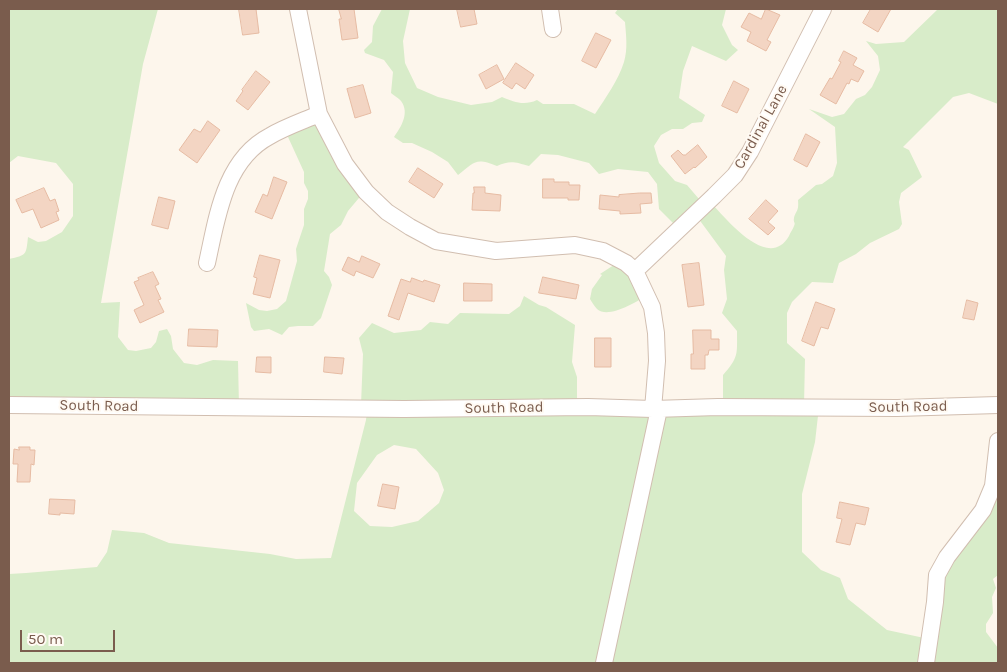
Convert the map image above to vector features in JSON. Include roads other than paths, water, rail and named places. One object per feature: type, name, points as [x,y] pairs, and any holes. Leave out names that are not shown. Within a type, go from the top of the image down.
[{"type":"street","points":[[298,9],[319,114],[345,164],[366,192],[387,212],[436,241],[496,251],[575,245],[603,251],[626,263],[635,271],[652,307],[656,333],[656,409],[604,663]]},
{"type":"street","points":[[550,9],[553,29]]},
{"type":"street","name":"Cardinal Lane","points":[[635,271],[735,175],[750,152],[823,9]]},
{"type":"street","points":[[207,263],[216,222],[227,187],[237,166],[249,150],[268,136],[319,114]]},
{"type":"street","name":"South Road","points":[[9,406],[404,409],[588,407],[656,409],[718,407],[897,408],[998,405]]},
{"type":"street","points":[[926,663],[937,575],[947,557],[983,510],[993,486],[998,441]]}]
